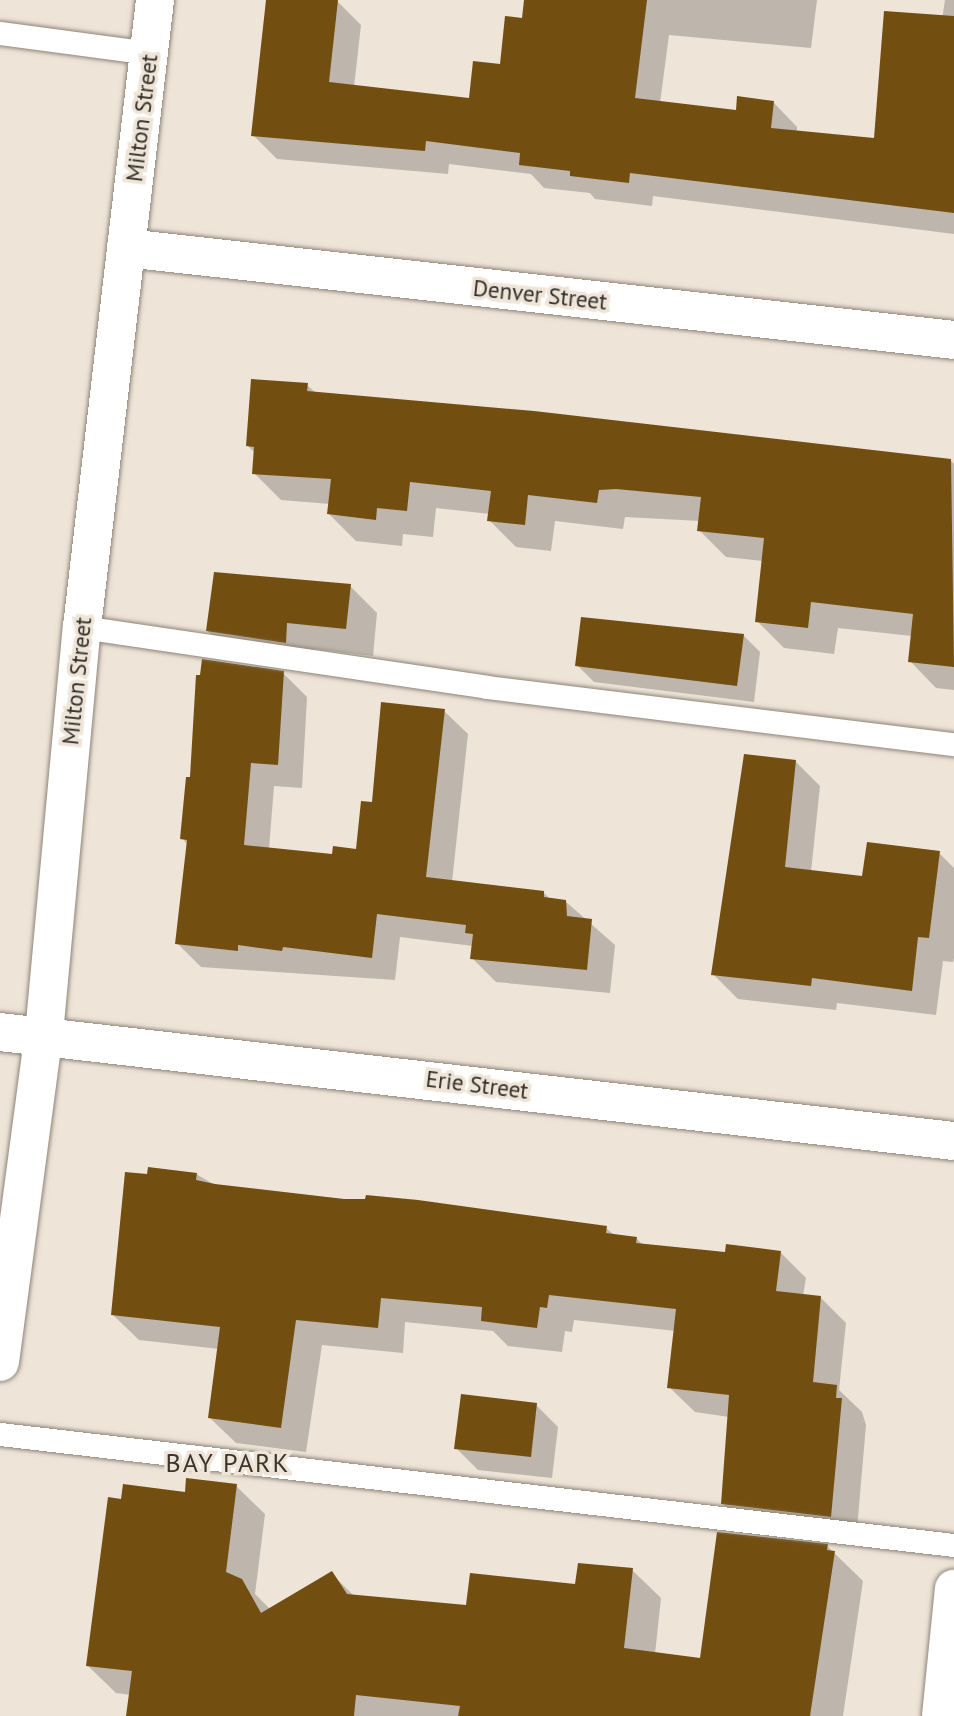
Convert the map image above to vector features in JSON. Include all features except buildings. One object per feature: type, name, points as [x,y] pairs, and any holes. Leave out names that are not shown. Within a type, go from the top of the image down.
[{"type":"street","name":"Milton Street","points":[[0,1362],[44,1034],[82,627],[155,0]]},
{"type":"street","name":"Denver Street","points":[[126,248],[954,340]]},
{"type":"street","name":"Erie Street","points":[[0,1032],[44,1034],[954,1141]]},
{"type":"street","points":[[941,1716],[954,1589]]},
{"type":"lane","points":[[0,33],[149,53]]},
{"type":"lane","points":[[82,627],[487,687],[954,744]]},
{"type":"lane","points":[[0,1434],[954,1545]]},
{"type":"district","name":"BAY PARK","points":[[228,1463]]}]
